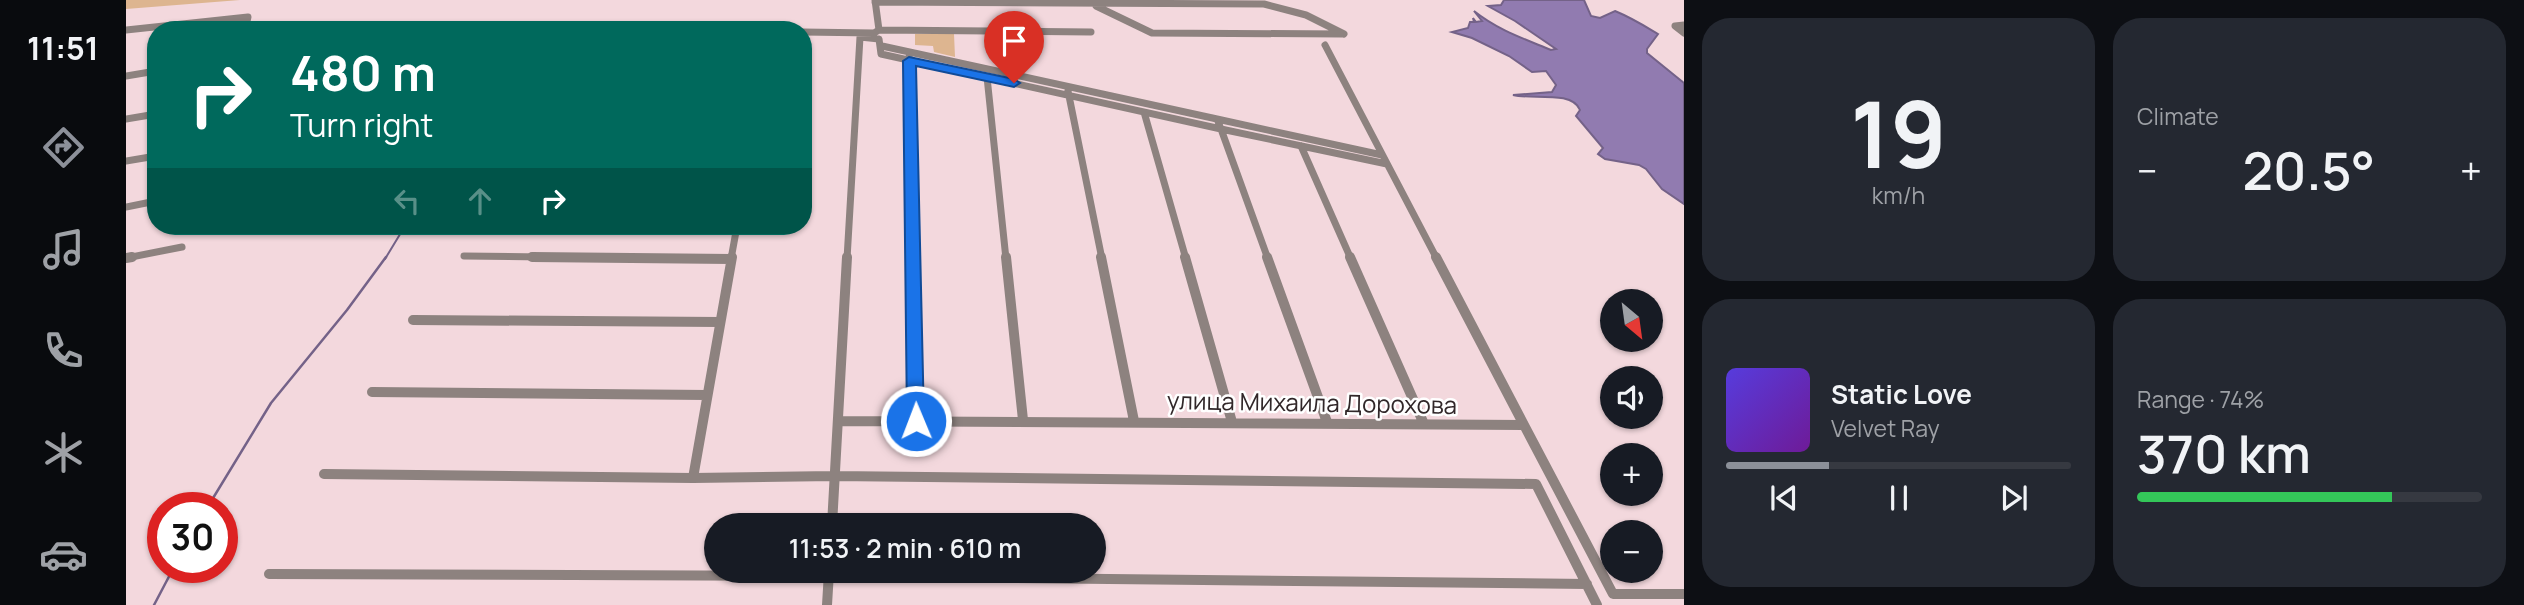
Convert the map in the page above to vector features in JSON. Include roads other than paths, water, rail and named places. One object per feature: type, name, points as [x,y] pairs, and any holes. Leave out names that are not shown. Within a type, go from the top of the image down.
[{"type":"street","points":[[879,30],[875,1],[1264,4],[1296,10],[1324,21],[1343,34],[1152,33],[1092,4]]},
{"type":"street","points":[[210,21],[248,17],[247,21]]},
{"type":"street","points":[[1684,26],[1675,26],[1684,33]]},
{"type":"street","points":[[126,30],[147,28]]},
{"type":"street","points":[[860,35],[879,30],[1091,32]]},
{"type":"street","points":[[812,34],[860,35],[879,39],[882,46],[909,56],[987,77],[1217,119],[1382,155]]},
{"type":"street","points":[[832,513],[860,35]]},
{"type":"street","points":[[1325,45],[1613,594],[1684,594]]},
{"type":"street","points":[[909,56],[1068,91],[1221,130],[1387,164]]},
{"type":"street","points":[[909,56],[916,421]]},
{"type":"street","points":[[126,76],[147,72]]},
{"type":"street","points":[[987,77],[1023,420]]},
{"type":"street","points":[[1068,91],[1134,421]]},
{"type":"street","points":[[1144,112],[1232,422]]},
{"type":"street","points":[[126,119],[147,116]]},
{"type":"street","points":[[1217,119],[1327,422]]},
{"type":"street","points":[[1301,146],[1424,424]]},
{"type":"street","points":[[126,161],[147,158]]},
{"type":"street","points":[[126,207],[147,203]]},
{"type":"street","points":[[692,478],[735,235]]},
{"type":"street","points":[[126,258],[182,247]]},
{"type":"street","points":[[464,257],[731,260]]},
{"type":"street","points":[[413,320],[720,322]]},
{"type":"street","points":[[372,392],[707,395]]},
{"type":"street","name":"улица Михаила Дорохова","points":[[838,421],[1524,425]]},
{"type":"street","points":[[324,474],[692,478],[834,476],[1536,484],[1597,605]]},
{"type":"street","points":[[269,574],[704,573]]},
{"type":"street","points":[[1106,577],[1587,584]]},
{"type":"street","points":[[827,605],[828,583]]},
{"type":"waterway","points":[[385,259],[400,235]]},
{"type":"waterway","points":[[217,492],[271,403],[347,310],[386,257]]},
{"type":"waterway","points":[[154,605],[166,583]]}]
